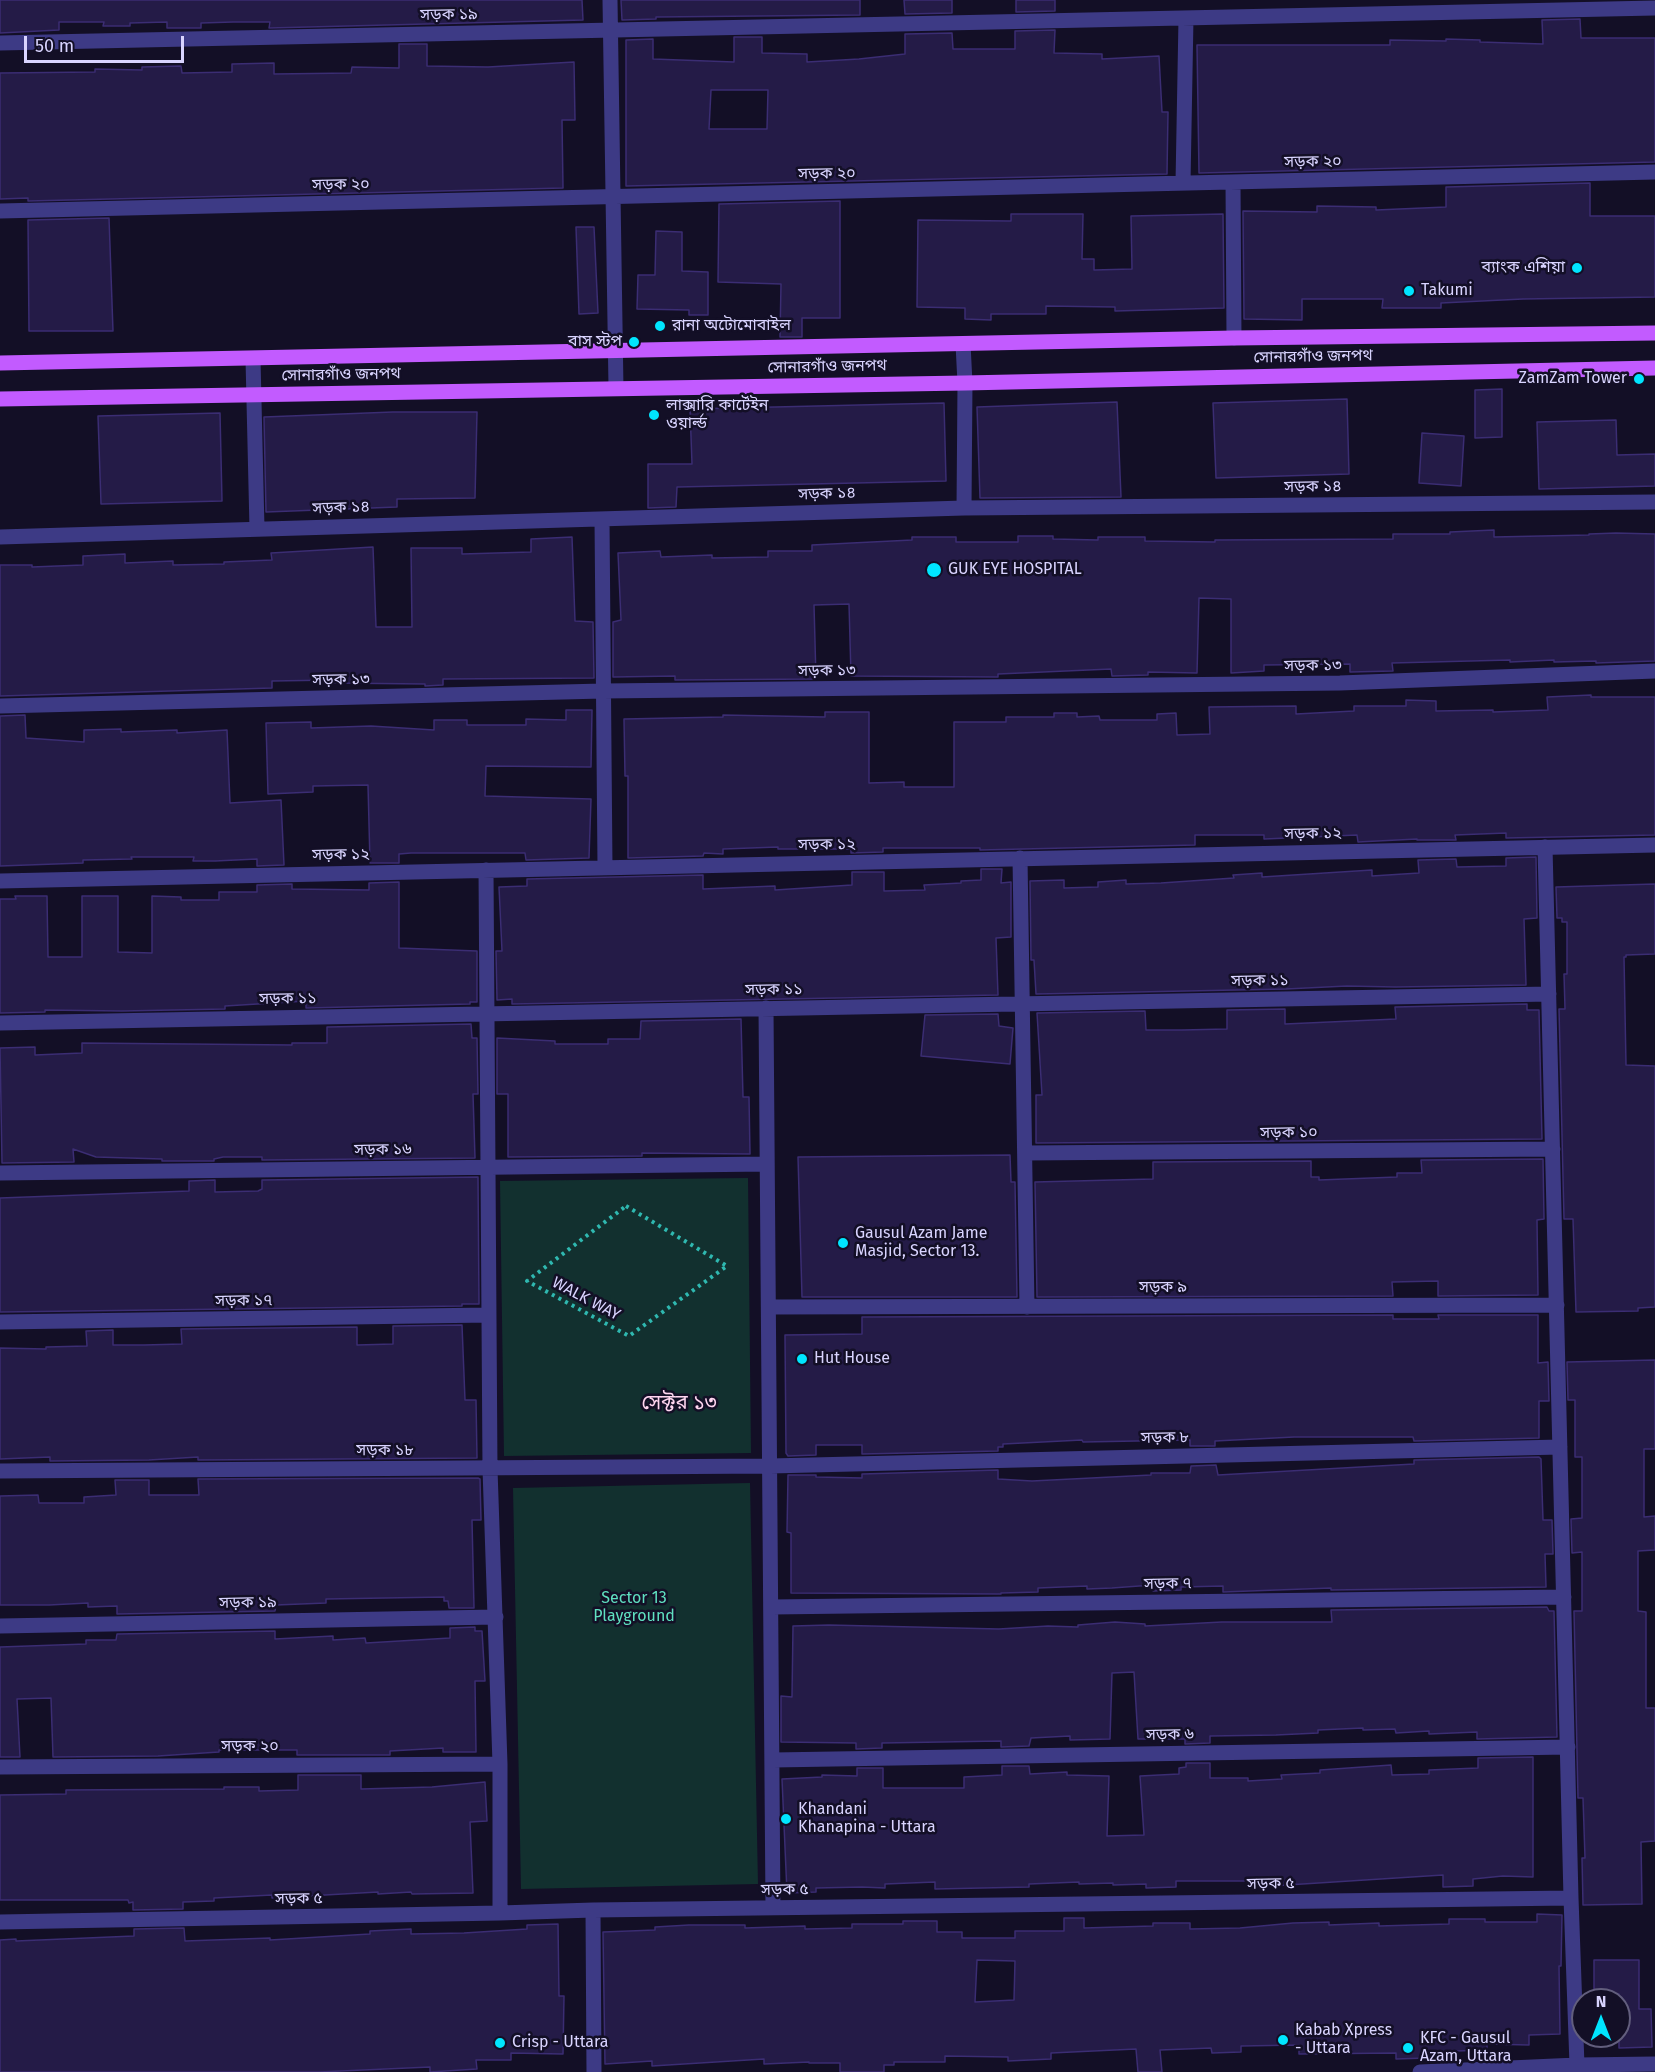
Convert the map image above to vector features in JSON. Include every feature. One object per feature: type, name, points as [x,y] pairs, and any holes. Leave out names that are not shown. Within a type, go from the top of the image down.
[{"type":"main road","name":"সোনারগাঁও জনপথ","points":[[0,363],[1234,338],[1655,333]]},
{"type":"main road","name":"সোনারগাঁও জনপথ","points":[[0,399],[966,383],[1655,368]]},
{"type":"street","points":[[610,0],[616,388]]},
{"type":"street","name":"সড়ক ১৯","points":[[0,43],[1186,18],[1499,6],[1655,8]]},
{"type":"street","points":[[1183,183],[1186,18]]},
{"type":"street","name":"সড়ক ২০","points":[[0,211],[1655,172]]},
{"type":"street","points":[[1233,182],[1234,338]]},
{"type":"street","points":[[963,344],[966,383],[964,508]]},
{"type":"street","points":[[253,359],[257,529]]},
{"type":"street","name":"সড়ক ১৪","points":[[0,537],[964,508],[1655,502]]},
{"type":"street","points":[[602,519],[605,867]]},
{"type":"street","name":"সড়ক ১৩","points":[[0,706],[603,691],[1340,683],[1655,671]]},
{"type":"street","name":"সড়ক ১২","points":[[0,881],[1655,845]]},
{"type":"street","points":[[1545,847],[1577,2065]]},
{"type":"street","points":[[1020,858],[1028,1307]]},
{"type":"street","points":[[486,870],[490,1469],[500,1764],[500,1913]]},
{"type":"street","name":"সড়ক ১১","points":[[0,1023],[1549,994]]},
{"type":"street","points":[[766,1008],[773,1908]]},
{"type":"street","name":"সড়ক ১০","points":[[1025,1154],[1553,1149]]},
{"type":"street","name":"সড়ক ১৬","points":[[0,1173],[767,1164]]},
{"type":"street","name":"সড়ক ৯","points":[[769,1307],[1557,1305]]},
{"type":"street","name":"সড়ক ১৭","points":[[0,1322],[489,1315]]},
{"type":"street","name":"সড়ক ৮","points":[[770,1466],[1560,1447]]},
{"type":"street","name":"সড়ক ১৮","points":[[0,1471],[770,1466]]},
{"type":"street","name":"সড়ক ৭","points":[[771,1607],[1564,1597]]},
{"type":"street","name":"সড়ক ১৯","points":[[0,1626],[496,1617]]},
{"type":"street","name":"সড়ক ৬","points":[[773,1760],[1568,1747]]},
{"type":"street","name":"সড়ক ২০","points":[[0,1767],[500,1764]]},
{"type":"street","name":"সড়ক ৫","points":[[0,1922],[593,1910],[1571,1898]]},
{"type":"street","points":[[593,1910],[594,2072]]},
{"type":"street","points":[[1420,2072],[1655,2064]]},
{"type":"path","name":"WALK WAY","points":[[626,1206],[727,1266],[629,1336],[527,1281],[626,1206]]},
{"type":"green space","points":[[748,1178],[751,1453],[504,1456],[500,1181]]},
{"type":"green space","name":"Sector 13 Playground","points":[[750,1483],[758,1884],[521,1889],[513,1488]]},
{"type":"building","points":[[0,0],[582,0],[583,20],[269,28],[270,22],[201,23],[201,28],[167,28],[167,22],[103,26],[104,22],[59,22],[59,30],[0,33]]},
{"type":"building","points":[[621,0],[860,0],[860,15],[656,17],[656,19],[622,20]]},
{"type":"building","points":[[904,0],[952,0],[952,13],[905,14]]},
{"type":"building","points":[[1016,0],[1055,0],[1055,11],[1016,12]]},
{"type":"building","points":[[1580,19],[1581,38],[1655,38],[1655,162],[1199,173],[1197,45],[1390,45],[1390,40],[1446,41],[1446,39],[1543,44],[1542,20]]},
{"type":"building","points":[[1055,30],[1054,53],[1102,54],[1102,59],[1159,56],[1162,112],[1168,112],[1167,174],[626,186],[626,40],[653,39],[653,59],[734,62],[734,37],[762,37],[762,53],[807,54],[807,62],[905,54],[905,34],[952,33],[953,49],[1015,49],[1015,31]],"holes":[[[711,90],[768,90],[767,129],[709,129]]]},
{"type":"building","points":[[399,44],[427,44],[427,66],[488,67],[574,62],[575,120],[562,120],[563,188],[28,201],[28,198],[0,199],[0,73],[95,72],[95,69],[142,70],[142,67],[181,66],[182,73],[232,72],[232,64],[274,63],[274,74],[351,73],[352,67],[399,68]]},
{"type":"building","points":[[1590,183],[1590,216],[1655,216],[1655,297],[1441,303],[1441,308],[1382,308],[1383,299],[1302,299],[1302,320],[1244,319],[1243,211],[1317,212],[1317,206],[1376,207],[1376,210],[1446,207],[1446,187]]},
{"type":"building","points":[[840,201],[840,318],[802,318],[802,337],[780,337],[781,284],[718,282],[719,204]]},
{"type":"building","points":[[1011,214],[1083,214],[1082,259],[1094,259],[1094,270],[1132,269],[1131,216],[1223,214],[1224,308],[1115,311],[1115,307],[1046,306],[1046,314],[991,314],[991,320],[965,319],[965,308],[917,307],[918,220],[1011,221]]},
{"type":"building","points":[[109,218],[113,331],[29,331],[28,220]]},
{"type":"building","points":[[576,227],[594,227],[598,313],[579,314]]},
{"type":"building","points":[[656,231],[682,232],[682,271],[708,272],[708,315],[689,315],[689,310],[637,309],[638,275],[655,275]]},
{"type":"building","points":[[1502,389],[1502,437],[1475,438],[1475,390]]},
{"type":"building","points":[[1347,399],[1349,474],[1216,478],[1213,403]]},
{"type":"building","points":[[1117,402],[1121,497],[980,498],[977,407]]},
{"type":"building","points":[[944,403],[946,481],[677,487],[676,507],[648,508],[648,464],[692,464],[690,409]]},
{"type":"building","points":[[393,412],[477,412],[475,498],[397,499],[397,507],[266,512],[264,417]]},
{"type":"building","points":[[220,413],[222,501],[101,504],[98,416]]},
{"type":"building","points":[[1616,420],[1617,455],[1655,454],[1655,486],[1539,489],[1537,422]]},
{"type":"building","points":[[1422,433],[1464,436],[1461,486],[1419,483]]},
{"type":"building","points":[[1494,530],[1494,537],[1655,534],[1655,661],[1596,663],[1596,661],[1554,662],[1554,660],[1510,662],[1510,660],[1392,663],[1393,671],[1350,672],[1350,664],[1264,665],[1264,671],[1231,673],[1231,599],[1199,598],[1197,673],[1148,672],[1148,675],[1112,676],[1111,669],[998,674],[998,677],[851,676],[849,604],[814,605],[816,679],[675,680],[675,676],[613,677],[613,622],[621,620],[618,553],[660,551],[661,557],[712,555],[712,558],[768,557],[768,551],[812,551],[812,545],[912,540],[912,537],[956,537],[956,542],[1018,542],[1018,536],[1053,536],[1053,539],[1098,540],[1098,537],[1145,537],[1145,541],[1215,542],[1215,540],[1393,539],[1393,534],[1450,534],[1450,532]]},
{"type":"building","points":[[572,537],[575,621],[593,622],[594,678],[443,679],[443,685],[425,686],[425,684],[334,683],[334,680],[272,681],[272,688],[0,696],[0,565],[32,565],[32,567],[83,565],[83,556],[125,554],[125,563],[173,561],[173,565],[224,564],[224,562],[272,560],[271,553],[373,547],[376,627],[412,627],[411,548],[462,548],[462,554],[531,552],[531,539]]},
{"type":"building","points":[[1591,695],[1591,697],[1655,697],[1655,835],[1506,838],[1506,833],[1455,835],[1456,840],[1358,842],[1357,835],[1264,839],[1264,835],[1195,835],[1195,845],[980,850],[980,848],[883,848],[883,852],[851,853],[851,849],[778,849],[778,847],[723,849],[723,854],[704,853],[703,856],[628,858],[628,776],[625,776],[624,719],[723,717],[723,715],[825,717],[825,712],[869,712],[869,783],[904,782],[904,787],[954,787],[954,722],[1006,722],[1006,717],[1054,717],[1054,713],[1077,713],[1077,717],[1099,716],[1100,720],[1157,720],[1157,714],[1176,713],[1177,735],[1210,734],[1209,707],[1296,706],[1296,714],[1354,711],[1354,706],[1406,706],[1406,700],[1436,701],[1436,711],[1493,710],[1493,712],[1548,710],[1547,697]]},
{"type":"building","points":[[566,710],[592,710],[591,767],[486,766],[485,796],[591,799],[589,858],[526,860],[525,853],[411,853],[399,854],[399,863],[370,863],[368,785],[313,786],[313,792],[268,794],[266,723],[311,722],[311,728],[371,726],[434,730],[434,720],[467,720],[467,725],[526,725],[526,719],[566,720]]},
{"type":"building","points":[[25,715],[26,738],[84,742],[84,730],[121,729],[121,732],[177,730],[177,733],[227,730],[230,803],[281,800],[284,865],[257,866],[257,859],[193,861],[194,857],[131,857],[132,859],[83,860],[83,863],[0,866],[0,716]]},
{"type":"building","points":[[1536,857],[1537,918],[1524,919],[1526,985],[1347,986],[1036,994],[1034,960],[1031,960],[1030,881],[1064,880],[1064,888],[1098,887],[1098,882],[1126,880],[1126,884],[1161,883],[1234,878],[1233,875],[1262,873],[1262,877],[1372,870],[1372,876],[1419,873],[1418,860],[1456,859],[1457,867],[1506,866],[1506,858]]},
{"type":"building","points":[[981,869],[1002,869],[1001,883],[1011,882],[1011,937],[996,938],[998,995],[512,1004],[512,999],[497,1000],[496,951],[502,951],[499,887],[527,886],[527,879],[703,875],[703,889],[775,886],[775,890],[852,885],[852,872],[884,872],[884,891],[925,890],[924,885],[981,880]]},
{"type":"building","points":[[399,882],[399,948],[477,951],[477,1002],[306,1008],[306,1001],[225,1006],[225,1009],[45,1010],[45,1012],[0,1013],[0,899],[16,899],[15,896],[47,896],[48,957],[82,957],[82,896],[118,896],[118,952],[152,953],[152,896],[181,897],[181,900],[219,900],[219,892],[257,892],[257,885],[292,884],[292,889],[369,890],[369,883]]},
{"type":"building","points":[[1655,884],[1655,954],[1624,957],[1626,1065],[1655,1066],[1655,1307],[1638,1308],[1638,1311],[1576,1312],[1573,1219],[1564,1219],[1559,1009],[1565,1009],[1564,974],[1567,974],[1567,922],[1562,922],[1562,918],[1557,918],[1556,887]]},
{"type":"building","points":[[1527,1004],[1527,1010],[1539,1010],[1542,1139],[1036,1143],[1036,1095],[1042,1095],[1037,1013],[1145,1011],[1146,1030],[1182,1030],[1227,1029],[1227,1010],[1285,1009],[1285,1024],[1396,1019],[1395,1007]]},
{"type":"building","points":[[998,1014],[999,1026],[1013,1028],[1010,1064],[921,1056],[925,1015]]},
{"type":"building","points":[[741,1019],[743,1097],[749,1097],[750,1154],[642,1153],[642,1156],[508,1157],[508,1094],[497,1094],[497,1038],[555,1041],[555,1044],[608,1044],[608,1039],[640,1039],[641,1021]]},
{"type":"building","points":[[471,1024],[472,1038],[477,1038],[478,1094],[473,1094],[475,1158],[262,1160],[262,1157],[223,1157],[214,1159],[214,1161],[162,1161],[162,1159],[96,1157],[73,1149],[74,1162],[2,1163],[0,1048],[35,1047],[35,1055],[82,1053],[82,1043],[292,1045],[292,1043],[327,1043],[327,1027]]},
{"type":"building","points":[[1010,1155],[1011,1182],[1015,1182],[1017,1297],[802,1297],[798,1157]]},
{"type":"building","points":[[1543,1159],[1544,1219],[1537,1220],[1538,1295],[1438,1296],[1438,1281],[1392,1282],[1393,1296],[1037,1297],[1035,1182],[1153,1179],[1153,1162],[1311,1161],[1311,1177],[1319,1177],[1319,1180],[1397,1177],[1397,1173],[1422,1173],[1421,1160]]},
{"type":"building","points":[[478,1177],[479,1304],[0,1312],[0,1198],[189,1191],[189,1181],[215,1180],[215,1192],[258,1191],[262,1189],[262,1180]]},
{"type":"building","points":[[1393,1315],[1393,1319],[1439,1319],[1438,1315],[1538,1315],[1538,1363],[1548,1362],[1549,1401],[1539,1401],[1539,1438],[1414,1441],[1413,1437],[1294,1437],[1215,1441],[1215,1446],[1190,1446],[1190,1440],[1083,1442],[1082,1440],[1003,1444],[1003,1447],[998,1447],[998,1451],[862,1454],[862,1445],[816,1445],[816,1455],[788,1456],[786,1453],[785,1335],[862,1334],[862,1317]]},
{"type":"building","points":[[462,1325],[465,1400],[476,1400],[477,1458],[198,1460],[198,1457],[50,1461],[50,1457],[0,1459],[0,1348],[46,1349],[46,1347],[87,1346],[86,1331],[113,1330],[113,1345],[144,1345],[182,1344],[181,1329],[357,1327],[357,1345],[393,1344],[393,1326]]},
{"type":"building","points":[[1655,1360],[1655,1449],[1644,1449],[1644,1517],[1655,1516],[1655,1550],[1638,1551],[1638,1611],[1646,1612],[1646,1708],[1655,1708],[1655,1841],[1641,1842],[1642,1904],[1583,1905],[1582,1858],[1585,1858],[1583,1798],[1578,1798],[1574,1611],[1582,1611],[1582,1552],[1572,1553],[1571,1519],[1582,1518],[1582,1457],[1575,1457],[1575,1400],[1568,1400],[1567,1362]]},
{"type":"building","points":[[1539,1457],[1541,1459],[1543,1520],[1552,1520],[1553,1554],[1545,1554],[1546,1587],[1331,1590],[1331,1588],[1223,1592],[1223,1586],[1181,1587],[1181,1590],[1153,1591],[1153,1585],[1087,1589],[1087,1586],[1038,1588],[1038,1592],[1001,1594],[791,1593],[791,1533],[787,1532],[788,1475],[862,1478],[862,1474],[998,1470],[998,1479],[1032,1481],[1151,1475],[1151,1473],[1190,1473],[1191,1466],[1216,1465],[1218,1475],[1414,1464],[1414,1460]]},
{"type":"building","points":[[198,1479],[480,1479],[481,1520],[472,1520],[474,1608],[449,1608],[448,1601],[444,1601],[444,1597],[326,1599],[326,1603],[276,1605],[275,1611],[117,1614],[117,1606],[88,1607],[88,1603],[0,1605],[0,1496],[38,1495],[39,1503],[84,1503],[84,1497],[116,1495],[115,1480],[149,1480],[149,1495],[199,1495]]},
{"type":"building","points":[[1547,1607],[1549,1611],[1554,1611],[1557,1737],[1477,1739],[1477,1732],[1396,1733],[1395,1729],[1363,1730],[1363,1728],[1318,1730],[1318,1733],[1210,1736],[1210,1743],[1185,1744],[1185,1739],[1138,1739],[1134,1672],[1112,1673],[1110,1739],[1070,1740],[1070,1736],[1031,1738],[1029,1746],[1001,1747],[1001,1741],[882,1743],[882,1748],[856,1749],[856,1743],[781,1742],[781,1696],[792,1697],[793,1626],[999,1629],[1078,1627],[1078,1625],[1115,1622],[1145,1624],[1145,1626],[1222,1622],[1332,1622],[1331,1610]]},
{"type":"building","points":[[475,1627],[475,1631],[482,1631],[485,1681],[475,1681],[476,1752],[443,1752],[443,1748],[390,1751],[390,1755],[297,1755],[297,1750],[219,1750],[219,1752],[158,1756],[53,1757],[51,1698],[17,1699],[20,1757],[0,1757],[0,1647],[86,1644],[86,1640],[116,1640],[117,1634],[275,1631],[275,1639],[333,1636],[333,1640],[365,1638],[366,1643],[450,1638],[450,1628]]},
{"type":"building","points":[[1533,1757],[1533,1877],[1503,1876],[1473,1879],[1473,1886],[1443,1887],[1443,1875],[1256,1887],[1256,1881],[1176,1881],[1176,1887],[1146,1888],[1146,1884],[1079,1884],[1079,1882],[1029,1884],[1029,1887],[935,1889],[935,1882],[885,1884],[885,1888],[816,1888],[816,1892],[787,1893],[782,1779],[822,1777],[822,1775],[857,1776],[857,1768],[883,1768],[883,1788],[964,1788],[964,1777],[1002,1775],[1002,1766],[1029,1766],[1030,1774],[1067,1772],[1067,1775],[1109,1776],[1107,1836],[1144,1835],[1140,1776],[1179,1774],[1179,1768],[1186,1767],[1186,1763],[1210,1763],[1210,1778],[1248,1778],[1248,1781],[1282,1779],[1281,1775],[1320,1773],[1320,1770],[1391,1765],[1392,1775],[1429,1774],[1429,1770],[1478,1768],[1478,1758]]},
{"type":"building","points":[[298,1775],[361,1775],[361,1789],[432,1787],[485,1782],[487,1821],[470,1822],[473,1893],[378,1894],[378,1892],[272,1898],[272,1895],[183,1902],[183,1909],[133,1910],[133,1902],[129,1903],[128,1900],[0,1900],[0,1795],[66,1794],[66,1790],[224,1789],[224,1787],[259,1787],[259,1791],[298,1790]]},
{"type":"building","points":[[1537,1914],[1562,1915],[1561,1966],[1559,1966],[1560,2034],[1529,2035],[1529,2045],[1487,2044],[1487,2050],[1425,2052],[1426,2058],[1396,2059],[1396,2053],[1299,2054],[1299,2045],[1241,2046],[1241,2052],[1212,2053],[1211,2048],[1160,2050],[1162,2072],[1138,2072],[1136,2049],[1051,2053],[1051,2059],[1008,2061],[1008,2057],[945,2056],[945,2062],[894,2062],[894,2065],[884,2065],[884,2072],[840,2072],[840,2063],[764,2064],[764,2059],[652,2066],[652,2061],[605,2064],[603,1932],[655,1930],[655,1927],[689,1925],[745,1925],[745,1928],[805,1926],[805,1929],[852,1928],[852,1924],[937,1921],[937,1932],[962,1932],[962,1938],[1015,1938],[1015,1931],[1064,1931],[1064,1918],[1084,1918],[1084,1928],[1190,1923],[1190,1929],[1329,1922],[1329,1925],[1379,1923],[1379,1926],[1449,1924],[1449,1919],[1537,1922]],"holes":[[[977,1960],[1015,1961],[1014,2000],[975,2002]]]},
{"type":"building","points":[[558,1924],[559,1996],[564,1996],[563,2054],[511,2053],[511,2060],[476,2060],[477,2069],[430,2072],[430,2067],[319,2072],[0,2072],[0,1940],[134,1936],[134,1929],[184,1928],[185,1941],[270,1938],[270,1940],[411,1929],[411,1934],[464,1933],[527,1929],[527,1925]]},
{"type":"building","points":[[1594,1960],[1639,1960],[1639,2009],[1651,2009],[1652,2047],[1631,2048],[1631,1988],[1594,1988]]},
{"type":"place","name":"ব্যাংক এশিয়া","points":[[1577,268]]},
{"type":"place","name":"Takumi","points":[[1409,291]]},
{"type":"place","name":"রানা অটোমোবাইল","points":[[660,326]]},
{"type":"place","name":"বাস স্টপ","points":[[634,342]]},
{"type":"place","name":"ZamZam Tower","points":[[1639,379]]},
{"type":"place","name":"লাক্সারি কার্টেইন ওয়ার্ল্ড","points":[[654,415]]},
{"type":"place","name":"GUK EYE HOSPITAL","points":[[934,570]]},
{"type":"place","name":"Gausul Azam Jame Masjid, Sector 13.","points":[[843,1243]]},
{"type":"place","name":"Hut House","points":[[802,1359]]},
{"type":"place","name":"Khandani Khanapina - Uttara","points":[[786,1819]]},
{"type":"place","name":"Kabab Xpress - Uttara","points":[[1283,2040]]},
{"type":"place","name":"Crisp - Uttara","points":[[500,2043]]},
{"type":"place","name":"KFC - Gausul Azam, Uttara","points":[[1408,2048]]},
{"type":"district","name":"সেক্টর ১৩","points":[[679,1403]]}]
